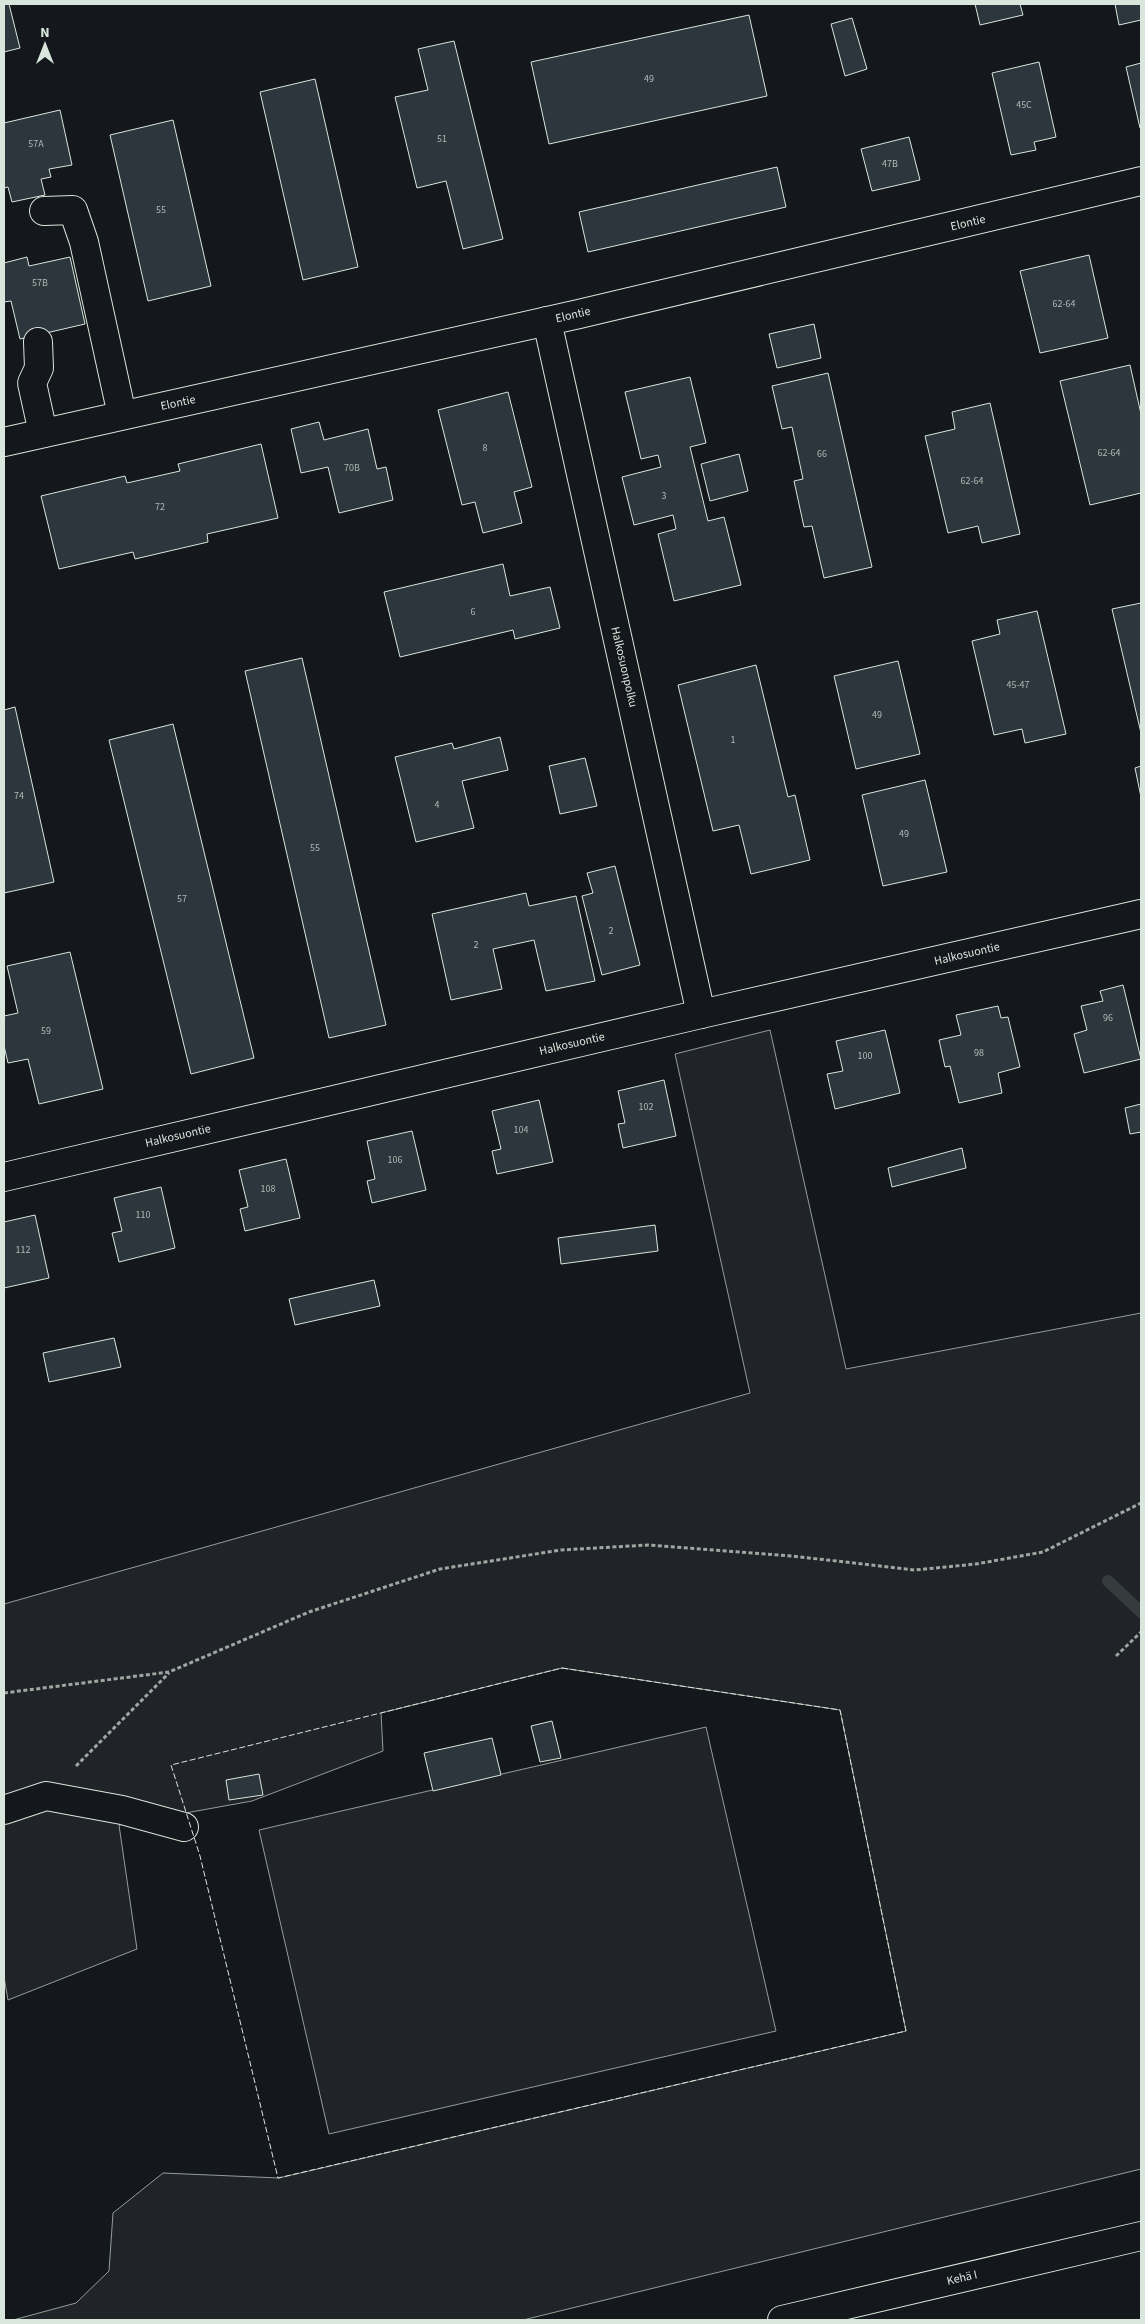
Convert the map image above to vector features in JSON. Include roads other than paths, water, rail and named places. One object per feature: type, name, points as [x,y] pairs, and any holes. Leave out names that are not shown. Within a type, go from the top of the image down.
[{"type":"main road","name":"Elontie","points":[[4,442],[547,321],[1141,182]]},
{"type":"main road","points":[[44,211],[72,210],[84,242],[122,415]]},
{"type":"main road","name":"Halkosuonpolku","points":[[547,321],[701,1014]]},
{"type":"main road","points":[[38,342],[39,368],[32,383],[43,433]]},
{"type":"main road","name":"Halkosuontie","points":[[4,1177],[701,1014],[1141,914]]},
{"type":"main road","points":[[4,1810],[46,1796],[122,1810],[184,1827]]},
{"type":"main road","name":"Kehä I","points":[[782,2320],[1141,2236]]},
{"type":"waterway","points":[[1108,1581],[1141,1612]]}]
